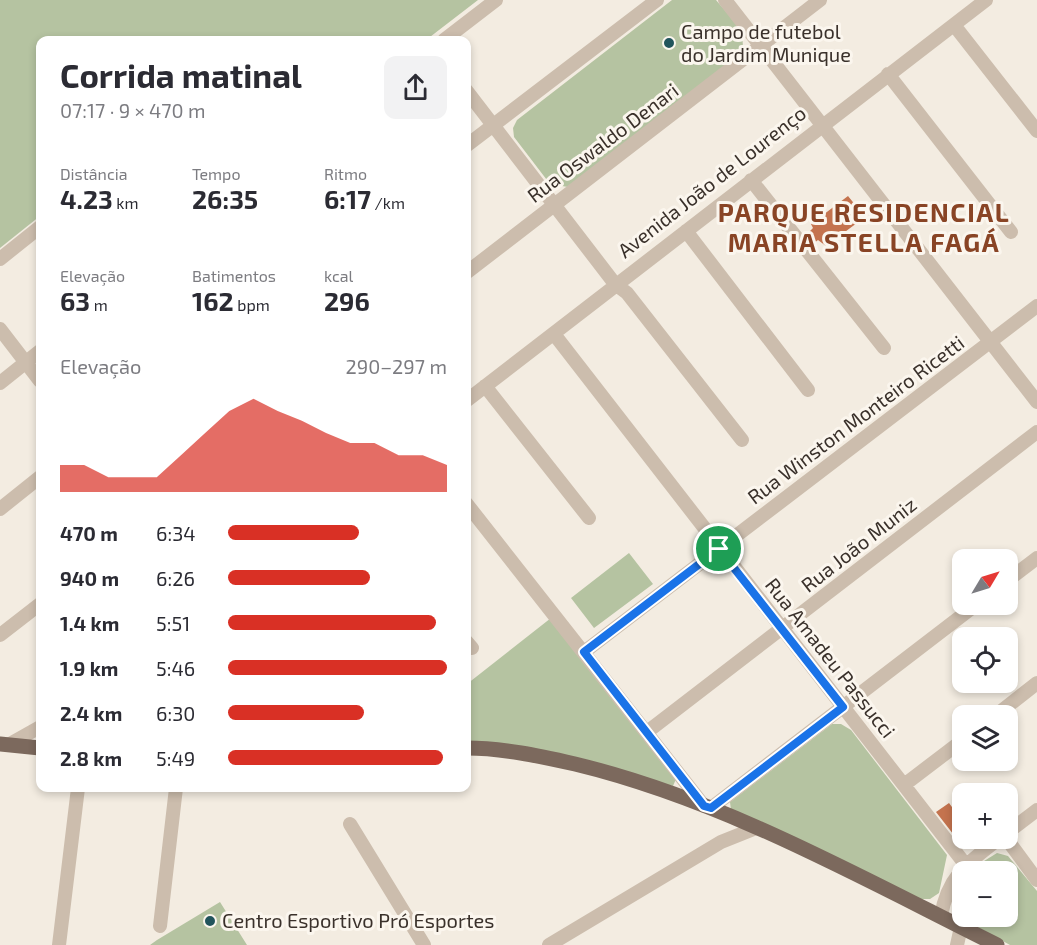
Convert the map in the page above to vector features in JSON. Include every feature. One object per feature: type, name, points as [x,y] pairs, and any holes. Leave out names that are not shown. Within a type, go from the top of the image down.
[{"type":"main road","points":[[3,744],[36,748]]},
{"type":"main road","points":[[471,749],[551,758],[645,783],[756,828],[952,922]]},
{"type":"main road","points":[[961,927],[977,941],[997,945]]},
{"type":"street","points":[[449,36],[496,0]]},
{"type":"street","points":[[471,143],[657,0]]},
{"type":"street","points":[[724,0],[1037,402]]},
{"type":"street","name":"Rua Oswaldo Denari","points":[[471,269],[819,0]]},
{"type":"street","name":"Avenida João de Lourenço","points":[[471,397],[986,0]]},
{"type":"street","points":[[954,25],[1037,131]]},
{"type":"street","points":[[888,74],[1011,232]]},
{"type":"street","points":[[471,96],[556,203],[615,284],[627,293],[742,440]]},
{"type":"street","points":[[752,180],[884,348]]},
{"type":"street","points":[[0,259],[36,230]]},
{"type":"street","points":[[686,231],[808,390]]},
{"type":"street","name":"Rua Winston Monteiro Ricetti","points":[[584,652],[1037,306]]},
{"type":"street","points":[[0,329],[36,376]]},
{"type":"street","name":"Rua Amadeu Passucci","points":[[554,334],[963,861]]},
{"type":"street","points":[[0,383],[36,354]]},
{"type":"street","points":[[485,386],[590,518]]},
{"type":"street","name":"Rua João Muniz","points":[[647,732],[1037,432]]},
{"type":"street","points":[[0,508],[36,480]]},
{"type":"street","points":[[471,508],[708,807],[963,615]]},
{"type":"street","points":[[1018,572],[1037,558]]},
{"type":"street","points":[[0,635],[36,607]]},
{"type":"street","points":[[1009,705],[1037,683]]},
{"type":"street","points":[[3,744],[36,729]]},
{"type":"street","points":[[904,785],[952,748]]},
{"type":"street","points":[[59,945],[78,792]]},
{"type":"street","points":[[160,926],[176,792]]},
{"type":"street","points":[[1018,824],[1037,810]]},
{"type":"street","points":[[350,824],[424,945]]},
{"type":"street","points":[[549,945],[721,842],[756,828]]},
{"type":"street","points":[[969,861],[985,849]]},
{"type":"street","points":[[1014,849],[1037,880]]},
{"type":"street","points":[[940,916],[952,884]]},
{"type":"street","points":[[957,945],[961,927]]},
{"type":"green space","points":[[0,0],[478,0],[431,36],[36,36],[36,219],[0,248]]},
{"type":"green space","points":[[672,0],[716,0],[740,31],[743,46],[741,54],[568,187],[550,184],[514,137],[513,128],[517,120]]},
{"type":"green space","points":[[629,553],[653,584],[594,628],[571,598]]},
{"type":"green space","points":[[551,618],[676,779],[673,786],[471,745],[471,681]]},
{"type":"green space","points":[[832,724],[841,724],[851,730],[947,855],[939,893],[930,899],[919,899],[731,810],[730,802]]},
{"type":"green space","points":[[997,853],[1008,856],[1012,861],[984,861]]},
{"type":"green space","points":[[1018,868],[1037,891],[1037,945],[1010,945],[977,927],[1018,927]]},
{"type":"green space","name":"Centro Esportivo Pró Esportes","points":[[220,902],[247,945],[150,945],[157,940]]},
{"type":"building","points":[[848,196],[865,217],[826,246],[818,240],[814,243],[807,234],[813,228],[811,224]]},
{"type":"building","points":[[949,803],[952,807],[952,833],[936,812]]},
{"type":"place","name":"Campo de futebol do Jardim Munique","points":[[669,43]]},
{"type":"place","name":"Centro Esportivo Pró Esportes","points":[[210,921]]},
{"type":"district","name":"PARQUE RESIDENCIAL MARIA STELLA FAGÁ","points":[[864,228]]},
{"type":"route","points":[[719,549],[843,707],[711,808],[704,806],[584,652],[719,549]]}]
